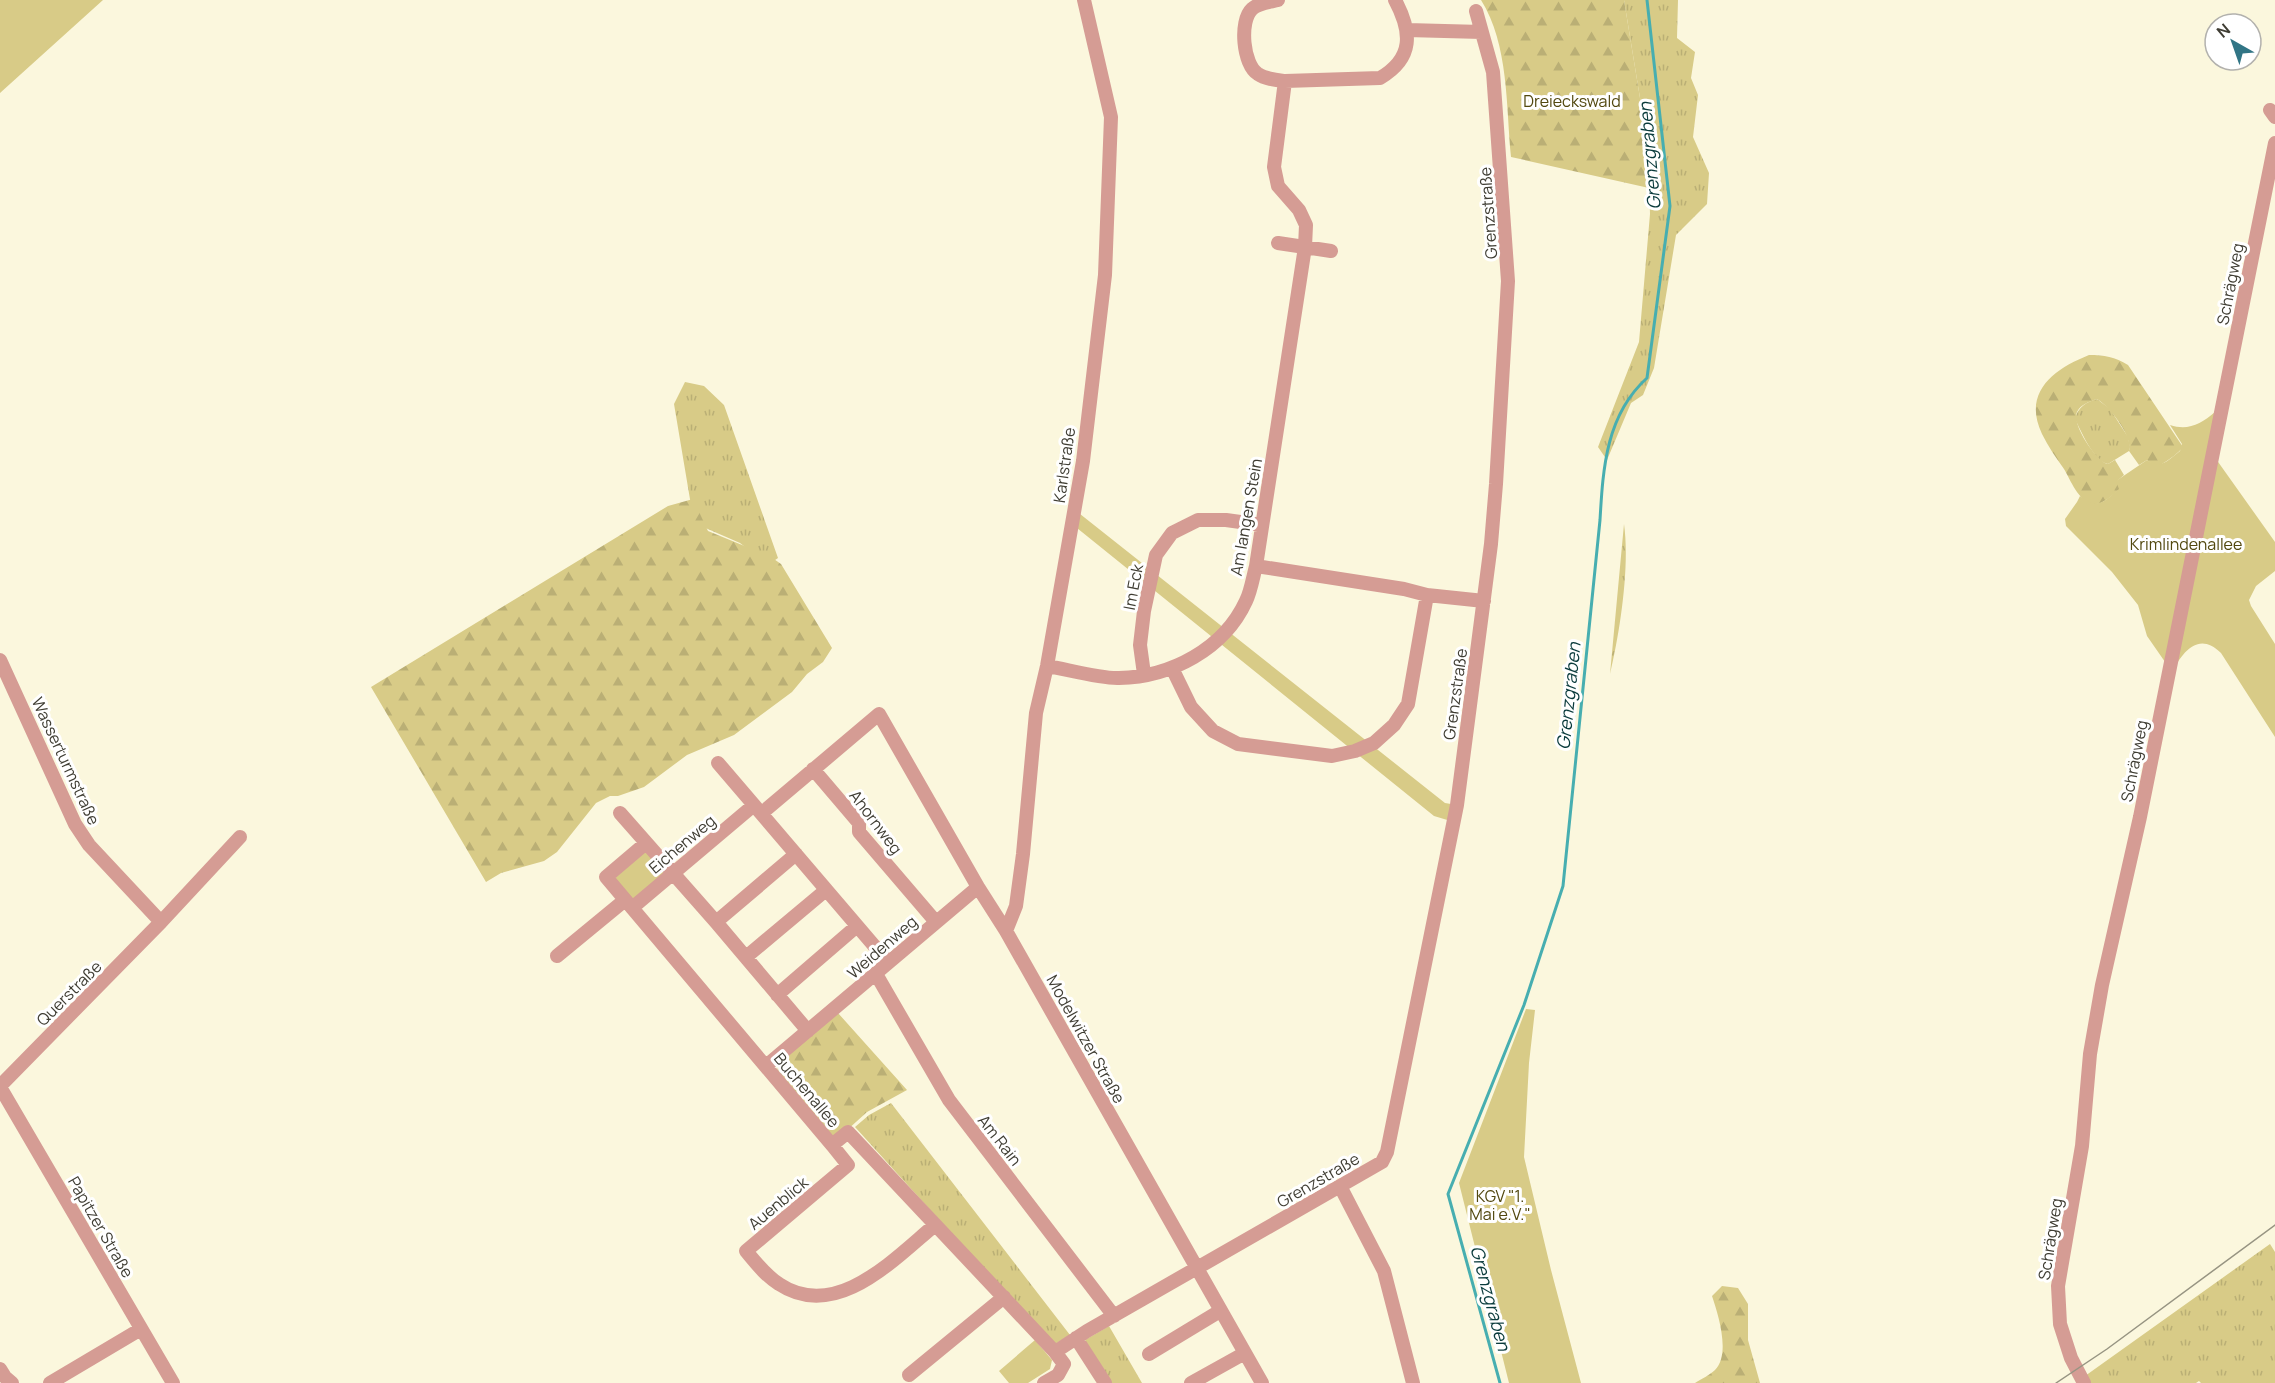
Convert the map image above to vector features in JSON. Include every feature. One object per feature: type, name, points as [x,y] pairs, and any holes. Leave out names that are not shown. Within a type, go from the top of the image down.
[{"type":"street","name":"Karlstraße","points":[[1006,931],[1016,906],[1036,713],[1047,666],[1083,461],[1105,275],[1111,117],[1083,0]]},
{"type":"street","points":[[1278,0],[1251,9],[1245,20],[1246,58],[1256,73],[1285,81],[1380,78],[1392,71],[1403,58],[1407,30],[1395,0]]},
{"type":"street","name":"Grenzstraße","points":[[1055,1352],[1382,1162],[1387,1152],[1457,805],[1484,601],[1496,484],[1509,280],[1494,72],[1476,11]]},
{"type":"street","points":[[1407,30],[1482,32]]},
{"type":"street","name":"Am langen Stein","points":[[1047,666],[1119,678],[1172,668],[1204,652],[1230,628],[1247,600],[1256,566],[1305,247],[1306,225],[1299,210],[1278,186],[1274,167],[1285,81]]},
{"type":"street","name":"Schrägweg","points":[[2084,1383],[2071,1358],[2060,1324],[2058,1286],[2082,1146],[2090,1054],[2102,985],[2140,817],[2275,143]]},
{"type":"street","points":[[1278,243],[1331,251]]},
{"type":"street","name":"Im Eck","points":[[1144,674],[1140,645],[1144,611],[1156,555],[1172,533],[1198,519],[1262,525]]},
{"type":"street","points":[[1256,566],[1427,595],[1484,601]]},
{"type":"street","points":[[1172,668],[1191,707],[1213,731],[1238,744],[1332,756],[1355,751],[1374,743],[1394,725],[1408,704],[1427,595]]},
{"type":"street","name":"Wasserturmstraße","points":[[0,660],[75,824],[88,845],[161,922]]},
{"type":"street","name":"Modelwitzer Straße","points":[[879,714],[978,887],[1006,931],[1262,1383]]},
{"type":"street","name":"Eichenweg","points":[[557,956],[813,769],[879,714]]},
{"type":"street","points":[[718,763],[888,962]]},
{"type":"street","name":"Ahornweg","points":[[813,769],[859,823],[859,832],[936,922]]},
{"type":"street","points":[[620,813],[808,1031]]},
{"type":"street","name":"Querstraße","points":[[0,1087],[161,922],[240,837]]},
{"type":"street","name":"Buchenallee","points":[[646,843],[606,877],[832,1145],[848,1132],[1055,1352]]},
{"type":"street","points":[[716,922],[796,854]]},
{"type":"street","name":"Weidenweg","points":[[766,1066],[978,887]]},
{"type":"street","points":[[746,957],[826,890]]},
{"type":"street","points":[[777,995],[857,926]]},
{"type":"street","name":"Am Rain","points":[[876,974],[948,1100],[1114,1316]]},
{"type":"street","name":"Papitzer Straße","points":[[0,1087],[172,1383]]},
{"type":"street","name":"Auenblick","points":[[832,1145],[848,1165],[746,1251],[761,1269],[780,1285],[809,1296],[833,1294],[866,1282],[935,1225]]},
{"type":"street","points":[[1340,1186],[1384,1271],[1413,1383]]},
{"type":"street","points":[[909,1375],[1004,1297]]},
{"type":"street","points":[[1149,1354],[1220,1311]]},
{"type":"street","points":[[50,1383],[141,1329]]},
{"type":"street","points":[[1076,1338],[1105,1383]]},
{"type":"street","points":[[1044,1383],[1058,1375],[1064,1364],[1055,1352]]},
{"type":"street","points":[[1191,1383],[1245,1353]]},
{"type":"street","points":[[0,1369],[12,1383]]},
{"type":"green space","points":[[0,0],[103,0],[0,93]]},
{"type":"green space","name":"Dreieckswald","points":[[1481,0],[1624,0],[1648,147],[1649,188],[1511,157],[1505,76],[1497,36]]},
{"type":"green space","points":[[1624,0],[1678,0],[1677,38],[1695,52],[1691,78],[1698,95],[1693,137],[1709,173],[1707,204],[1676,235],[1654,368],[1643,395],[1631,403],[1607,460],[1598,447],[1639,342],[1650,214],[1648,147]]},
{"type":"green space","points":[[2089,355],[2109,357],[2128,365],[2183,447],[2158,466],[2154,466],[2147,460],[2139,465],[2129,451],[2124,430],[2108,408],[2097,399],[2083,405],[2077,412],[2076,418],[2086,442],[2103,462],[2108,464],[2115,460],[2124,475],[2117,481],[2120,489],[2107,500],[2096,504],[2083,499],[2049,447],[2037,419],[2036,406],[2039,394],[2053,375]]},
{"type":"green space","points":[[685,382],[704,386],[724,405],[778,558],[768,565],[740,543],[694,523],[674,404]]},
{"type":"green space","points":[[2097,399],[2110,409],[2128,437],[2130,447],[2129,451],[2108,464],[2093,452],[2075,419],[2083,406]]},
{"type":"green space","name":"Krimlindenallee","points":[[2215,412],[2216,459],[2275,542],[2275,571],[2256,586],[2249,600],[2275,644],[2275,737],[2221,653],[2213,647],[2206,644],[2192,646],[2181,657],[2172,672],[2147,636],[2138,605],[2112,572],[2066,526],[2065,519],[2080,496],[2092,503],[2101,503],[2119,489],[2116,481],[2147,460],[2160,464],[2180,451],[2182,444],[2170,425],[2188,427],[2205,420]]},
{"type":"green space","points":[[693,499],[708,531],[771,557],[781,564],[832,648],[823,662],[807,674],[792,692],[734,735],[687,755],[644,787],[618,796],[610,796],[596,803],[557,852],[544,861],[501,873],[486,882],[371,687],[668,506]]},
{"type":"green space","points":[[1075,510],[1445,803],[1457,805],[1454,822],[1434,816],[1072,524]]},
{"type":"green space","points":[[1624,524],[1626,559],[1623,599],[1610,674]]},
{"type":"green space","points":[[642,850],[648,851],[664,869],[664,876],[637,898],[629,899],[613,880]]},
{"type":"green space","name":"KGV \"1. Mai e.V.\"","points":[[1526,1009],[1535,1010],[1529,1063],[1524,1157],[1581,1383],[1509,1383],[1459,1183]]},
{"type":"green space","points":[[838,1013],[907,1090],[867,1112],[835,1141],[777,1071],[780,1061]]},
{"type":"green space","points":[[891,1103],[1070,1335],[1055,1344],[1050,1342],[855,1127],[869,1115]]},
{"type":"green space","points":[[2270,1244],[2275,1252],[2275,1383],[2201,1383],[2199,1381],[2196,1383],[2089,1383],[2085,1376]]},
{"type":"green space","points":[[1722,1286],[1738,1288],[1748,1304],[1748,1340],[1760,1383],[1695,1383],[1713,1372],[1720,1363],[1722,1334],[1712,1296]]},
{"type":"green space","points":[[1109,1326],[1142,1383],[1110,1383],[1085,1340]]},
{"type":"green space","points":[[1035,1340],[1052,1360],[1050,1369],[1028,1383],[1009,1383],[999,1371]]},
{"type":"waterway","name":"Grenzgraben","points":[[1500,1383],[1448,1194],[1524,1005],[1563,886],[1605,462],[1609,443],[1623,408],[1647,378],[1670,206],[1647,0]]},
{"type":"tram line","points":[[2056,1383],[2107,1349],[2275,1225]]}]
